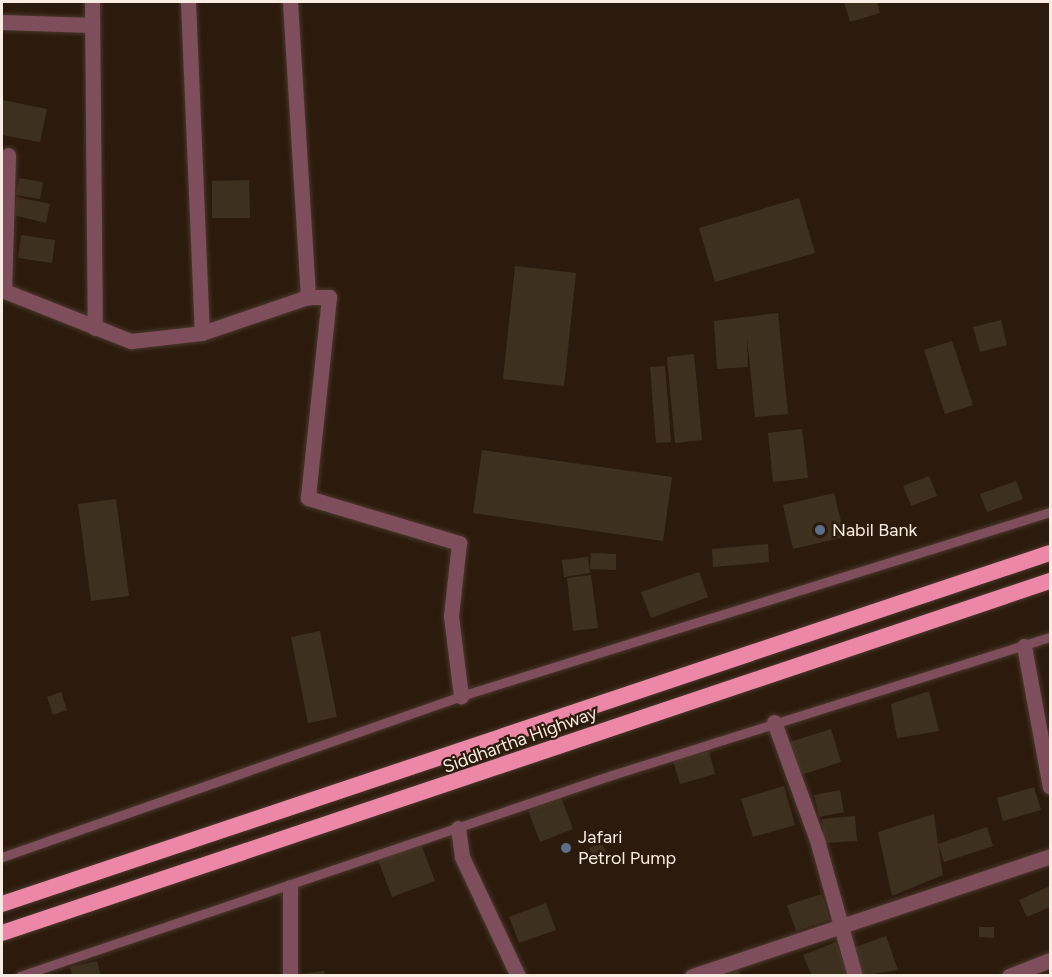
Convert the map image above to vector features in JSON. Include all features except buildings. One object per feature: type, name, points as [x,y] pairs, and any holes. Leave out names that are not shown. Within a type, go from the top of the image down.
[{"type":"highway","name":"Siddhartha Highway","points":[[2,904],[1050,553]]},
{"type":"highway","name":"Siddhartha Highway","points":[[2,933],[1050,581]]},
{"type":"street","points":[[92,2],[95,328]]},
{"type":"street","points":[[188,2],[202,333]]},
{"type":"street","points":[[290,2],[308,297]]},
{"type":"street","points":[[2,22],[91,24]]},
{"type":"street","points":[[8,155],[3,290],[131,341],[202,333],[308,297],[329,297],[308,498],[459,543],[451,616],[461,696]]},
{"type":"street","points":[[1024,646],[1050,787]]},
{"type":"street","points":[[774,722],[817,840],[838,928],[855,975]]},
{"type":"street","points":[[458,828],[462,856],[518,975]]},
{"type":"street","points":[[692,975],[1050,856]]},
{"type":"street","points":[[290,887],[290,975]]},
{"type":"street","points":[[1009,975],[1050,960]]},
{"type":"lane","points":[[2,857],[461,696],[1050,512]]},
{"type":"lane","points":[[20,975],[290,887],[774,722],[1050,638]]},
{"type":"place","name":"Nabil Bank","points":[[820,530]]},
{"type":"place","name":"Jafari Petrol Pump","points":[[566,848]]}]
